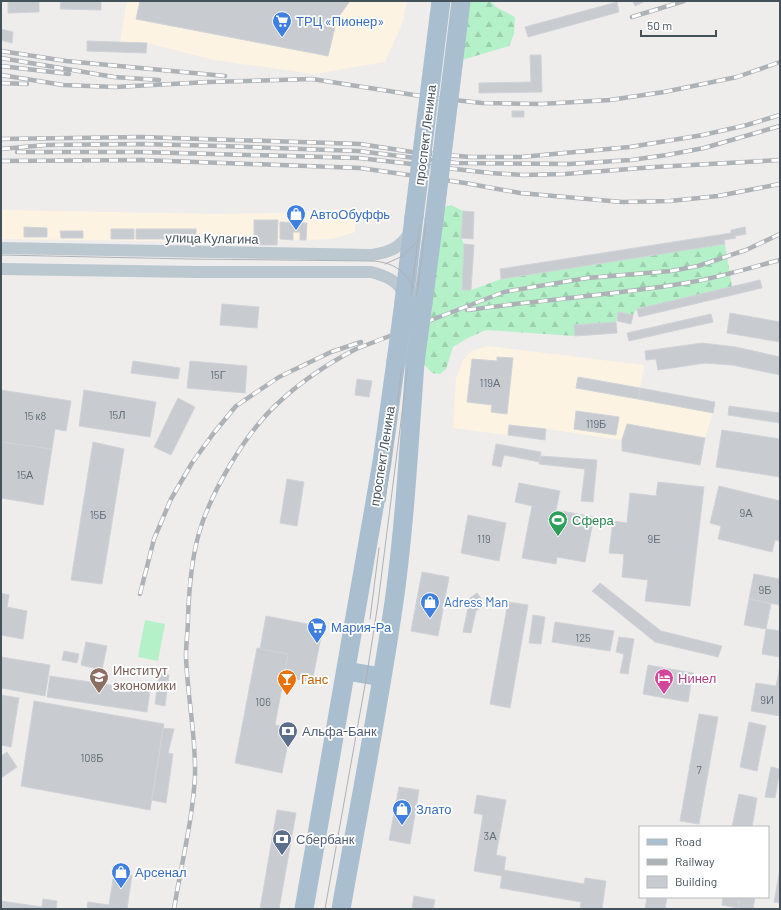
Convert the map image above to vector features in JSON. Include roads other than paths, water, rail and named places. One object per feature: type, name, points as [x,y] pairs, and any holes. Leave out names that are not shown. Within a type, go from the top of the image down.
[{"type":"main road","name":"проспект Ленина","points":[[304,909],[382,462],[442,1]]},
{"type":"main road","name":"проспект Ленина","points":[[341,909],[394,601],[402,536],[415,363],[461,1]]},
{"type":"main road","points":[[346,671],[382,677]]},
{"type":"street","name":"улица Кулагина","points":[[1,248],[283,254],[372,254],[389,252],[400,246],[406,240],[413,223]]},
{"type":"street","points":[[130,251],[131,271]]},
{"type":"street","points":[[246,253],[246,271]]},
{"type":"street","points":[[282,271],[283,254]]},
{"type":"street","points":[[1,269],[371,272],[383,275],[393,280],[400,286],[404,298]]},
{"type":"tram line","points":[[385,502],[448,1]]},
{"type":"tram line","points":[[325,909],[367,674],[378,603],[454,1]]},
{"type":"tram line","points":[[385,264],[403,256],[418,240]]},
{"type":"tram line","points":[[1,255],[372,261],[391,265],[401,271],[413,287]]},
{"type":"tram line","points":[[370,619],[379,548]]},
{"type":"railway","points":[[632,17],[684,1]]},
{"type":"railway","points":[[1,51],[66,61],[225,76]]},
{"type":"railway","points":[[1,58],[114,77],[159,80]]},
{"type":"railway","points":[[1,75],[63,85],[115,87],[312,79],[427,97],[482,103],[541,104],[610,100],[664,92],[737,77],[780,62]]},
{"type":"railway","points":[[1,66],[69,74]]},
{"type":"railway","points":[[1,83],[27,84]]},
{"type":"railway","points":[[1,139],[141,137],[360,144],[412,152],[470,157],[521,157],[630,147],[703,135],[747,125],[780,115]]},
{"type":"railway","points":[[1,149],[46,145],[142,144],[221,146],[358,151],[456,163],[569,164],[631,160],[667,155],[704,148],[780,126]]},
{"type":"railway","points":[[17,152],[141,152],[359,158],[490,173],[523,175],[565,174],[780,160]]},
{"type":"railway","points":[[1,161],[142,160],[360,168],[465,183],[520,193],[622,202],[670,201],[718,196],[780,184]]},
{"type":"railway","points":[[174,909],[189,825],[195,775],[194,745],[186,655],[190,586],[194,554],[204,517],[220,482],[241,447],[264,417],[304,381],[324,367],[356,349],[504,292],[587,278],[671,271],[698,266],[746,250],[780,234]]},
{"type":"railway","points":[[467,310],[631,291],[686,283],[722,276],[780,260]]},
{"type":"railway","points":[[140,594],[154,539],[171,499],[192,463],[236,406],[279,377],[331,352],[361,342]]},
{"type":"place","name":"ТРЦ «Пионер»","points":[[282,38]]},
{"type":"place","name":"АвтоОбуффь","points":[[296,231]]},
{"type":"place","name":"Сфера","points":[[558,537]]},
{"type":"place","name":"Adress Man","points":[[430,619]]},
{"type":"place","name":"Мария-Ра","points":[[317,644]]},
{"type":"place","name":"Институт экономики","points":[[99,694]]},
{"type":"place","name":"Нинел","points":[[664,695]]},
{"type":"place","name":"Ганс","points":[[287,696]]},
{"type":"place","name":"Альфа-Банк","points":[[288,748]]},
{"type":"place","name":"Злато","points":[[402,826]]},
{"type":"place","name":"Сбербанк","points":[[282,856]]},
{"type":"place","name":"Арсенал","points":[[121,889]]}]
